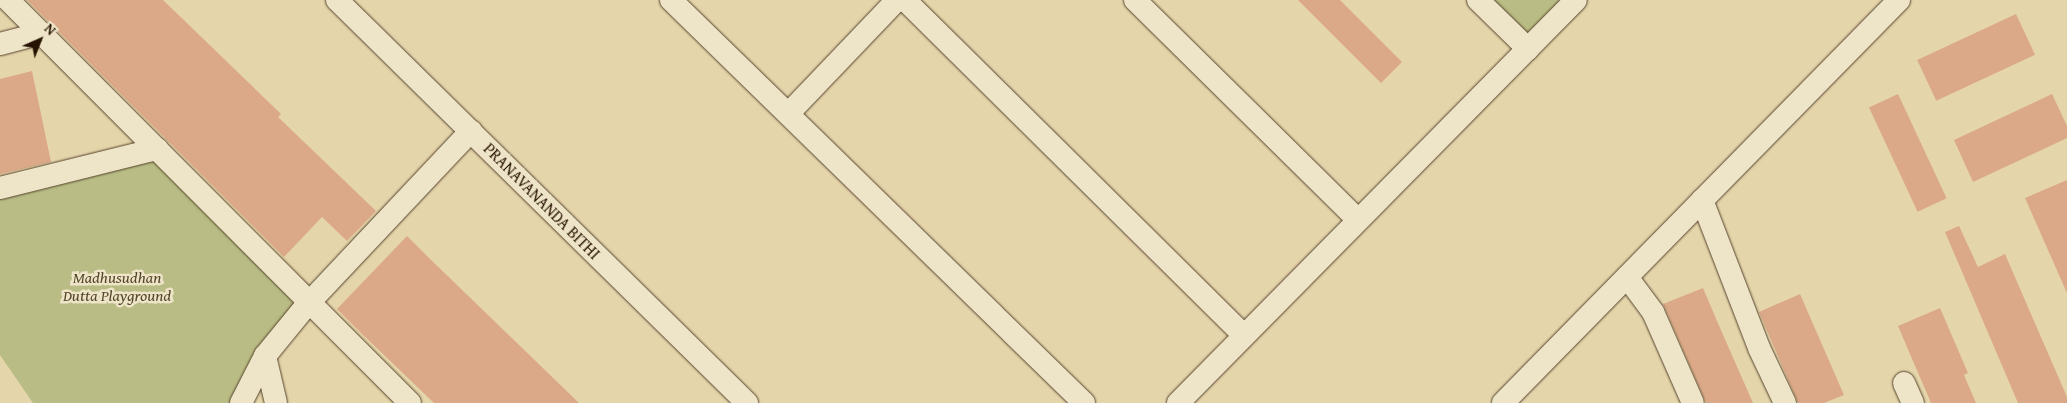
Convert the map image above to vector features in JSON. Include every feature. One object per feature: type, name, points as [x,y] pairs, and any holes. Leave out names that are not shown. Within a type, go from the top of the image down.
[{"type":"street","points":[[8,0],[410,403]]},
{"type":"street","name":"PRANAVANANDA BITHI","points":[[337,0],[747,403]]},
{"type":"street","points":[[671,0],[1084,403]]},
{"type":"street","points":[[788,114],[897,0]]},
{"type":"street","points":[[905,0],[1244,336]]},
{"type":"street","points":[[1135,0],[1358,220]]},
{"type":"street","points":[[1478,0],[1528,49]]},
{"type":"street","points":[[1178,403],[1576,0]]},
{"type":"street","points":[[1503,403],[1899,0]]},
{"type":"street","points":[[0,44],[42,33]]},
{"type":"street","points":[[241,403],[264,356],[309,302],[471,131]]},
{"type":"street","points":[[0,188],[157,149]]},
{"type":"street","points":[[1702,200],[1759,348],[1785,403]]},
{"type":"street","points":[[1627,277],[1653,312],[1692,403]]},
{"type":"street","points":[[264,356],[276,403]]},
{"type":"green space","points":[[1478,0],[1572,0],[1528,49]]},
{"type":"green space","name":"Madhusudhan Dutta Playground","points":[[154,155],[305,307],[236,403],[33,403],[0,355],[0,193]]},
{"type":"building","points":[[27,0],[163,0],[281,114],[278,117],[376,211],[347,241],[322,217],[284,257]]},
{"type":"building","points":[[1298,0],[1340,0],[1402,62],[1381,83]]},
{"type":"building","points":[[2016,14],[2035,55],[1936,101],[1917,60]]},
{"type":"building","points":[[32,71],[51,162],[0,174],[0,79]]},
{"type":"building","points":[[1898,94],[1947,198],[1918,212],[1869,108]]},
{"type":"building","points":[[2052,94],[2067,126],[2067,138],[1973,182],[1954,140]]},
{"type":"building","points":[[2067,180],[2067,293],[2025,198]]},
{"type":"building","points":[[1959,226],[1978,267],[2005,254],[2067,397],[2067,403],[2018,403],[1945,232]]},
{"type":"building","points":[[407,236],[579,403],[434,403],[361,333],[337,309]]},
{"type":"building","points":[[1703,288],[1753,403],[1706,403],[1663,304]]},
{"type":"building","points":[[1800,294],[1844,395],[1824,403],[1798,403],[1759,312]]},
{"type":"building","points":[[1940,308],[1968,373],[1964,375],[1976,403],[1931,403],[1898,326]]}]
